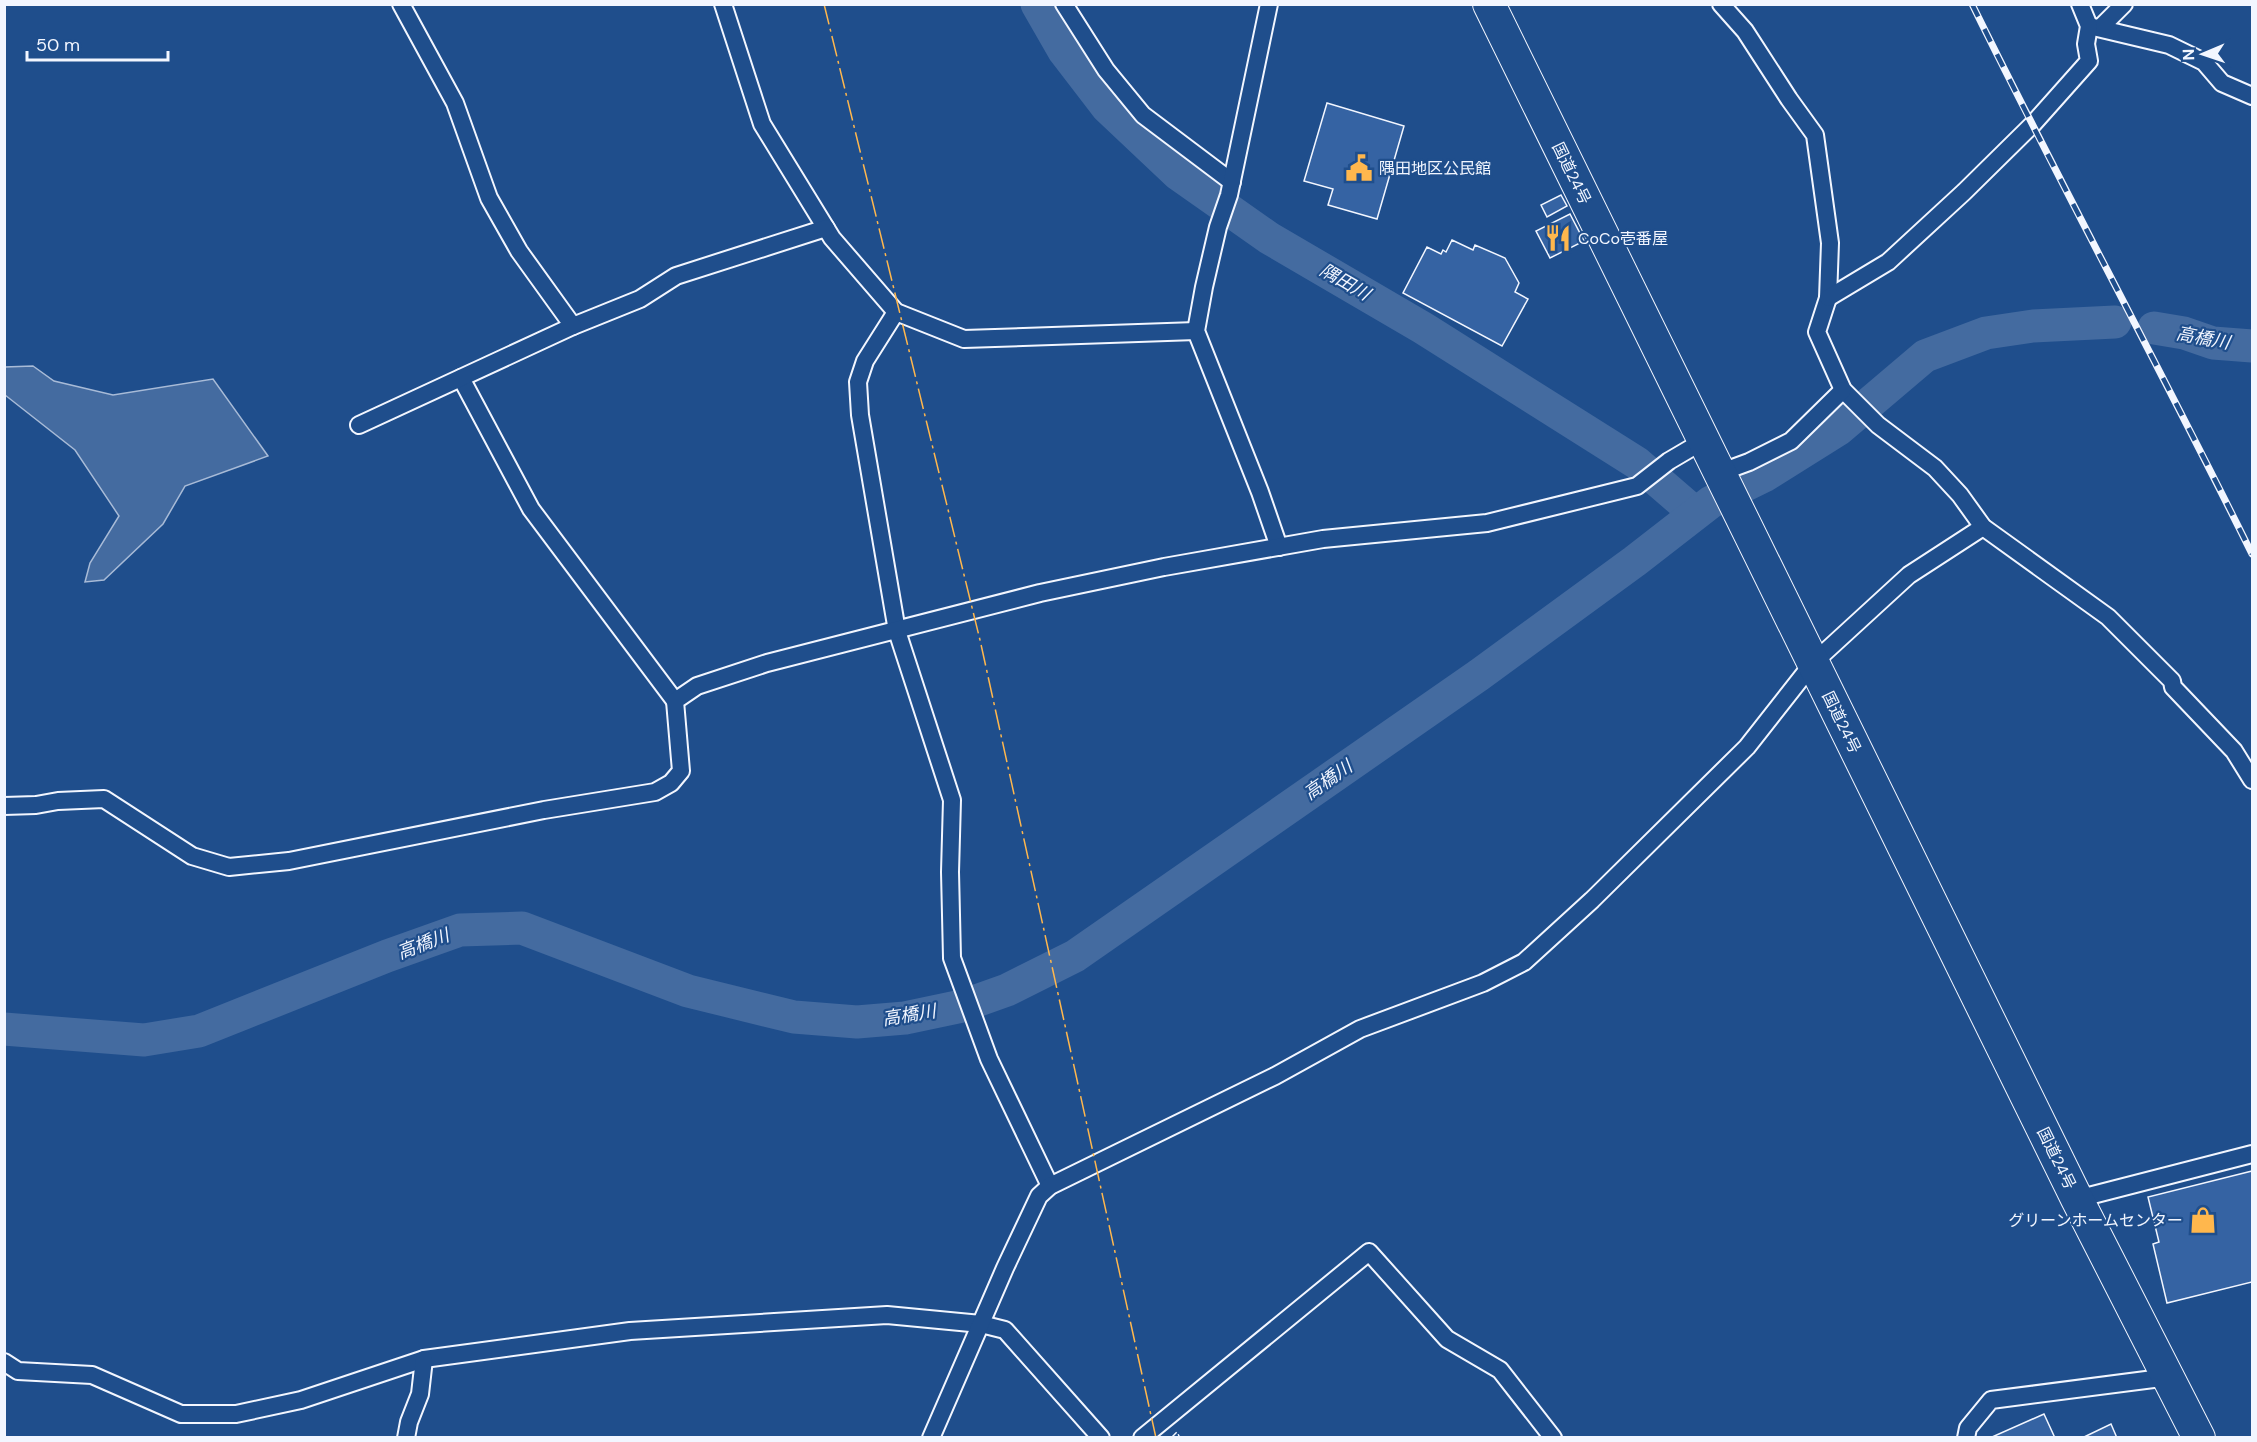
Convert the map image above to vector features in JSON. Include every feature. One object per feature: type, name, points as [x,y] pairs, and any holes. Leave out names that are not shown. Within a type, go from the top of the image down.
[{"type":"highway","name":"国道24号","points":[[1489,4],[2078,1199],[2199,1437]]},
{"type":"street","points":[[401,4],[455,103],[489,198],[519,251],[573,326]]},
{"type":"street","points":[[723,4],[762,124],[826,228],[897,312],[964,339],[1196,331]]},
{"type":"street","points":[[1064,4],[1106,70],[1143,115],[1230,189]]},
{"type":"street","points":[[1269,4],[1230,189],[1218,227],[1196,331],[1260,492],[1279,547]]},
{"type":"street","points":[[1721,4],[1745,31],[1815,135],[1830,243],[1828,298],[1817,332],[1843,390],[1878,425],[1935,468],[1960,495],[1983,527],[2108,617],[2172,681],[2173,687],[2234,751],[2253,780]]},
{"type":"street","points":[[2080,4],[2095,27],[2169,45],[2204,62],[2222,82],[2253,96]]},
{"type":"street","points":[[1828,298],[1888,262],[2032,125],[2089,61],[2086,44],[2095,27],[2124,4]]},
{"type":"street","points":[[359,425],[573,326],[640,299],[676,276],[826,228]]},
{"type":"street","points":[[897,312],[865,361],[858,382],[860,415],[897,631],[952,800],[950,872],[952,958],[989,1059],[1050,1186]]},
{"type":"street","points":[[4,806],[104,799],[192,856],[229,867],[289,861],[544,810],[663,789],[671,783],[681,771],[675,701],[531,509],[461,378]]},
{"type":"street","points":[[1719,473],[1749,462],[1791,441],[1843,390]]},
{"type":"street","points":[[675,701],[697,686],[767,663],[1040,593],[1164,567],[1323,539],[1487,523],[1637,486],[1669,461],[1703,441]]},
{"type":"street","points":[[931,1437],[1039,1196],[1050,1186],[1275,1076],[1360,1029],[1483,983],[1524,962],[1592,900],[1746,747],[1813,663],[1910,575],[1983,527]]},
{"type":"street","points":[[2078,1199],[2253,1154]]},
{"type":"street","points":[[1142,1437],[1369,1252],[1447,1339],[1500,1370],[1553,1437]]},
{"type":"street","points":[[4,1362],[18,1371],[92,1375],[181,1414],[236,1414],[301,1400],[424,1359],[630,1331],[887,1315],[981,1324],[1005,1330],[1101,1437]]},
{"type":"street","points":[[406,1437],[420,1394],[424,1359]]},
{"type":"street","points":[[1966,1437],[1968,1428],[1991,1401],[2169,1377]]},
{"type":"water","points":[[33,366],[54,381],[113,395],[213,379],[268,456],[185,486],[163,524],[104,580],[85,582],[90,563],[119,516],[75,450],[5,395],[5,367]]},
{"type":"building","points":[[1327,103],[1404,126],[1377,219],[1328,205],[1333,189],[1304,181]]},
{"type":"building","points":[[1561,195],[1567,206],[1547,217],[1541,205]]},
{"type":"building","points":[[1570,214],[1584,241],[1550,258],[1536,231]]},
{"type":"building","points":[[1452,240],[1473,250],[1475,245],[1505,258],[1519,283],[1515,292],[1528,299],[1502,346],[1403,293],[1427,247],[1441,254],[1443,250],[1446,252]]},
{"type":"building","name":"グリーンホームセンター","points":[[2252,1171],[2252,1282],[2167,1303],[2153,1244],[2159,1242],[2148,1197]]},
{"type":"building","points":[[2044,1414],[2055,1438],[1992,1437]]},
{"type":"building","points":[[2111,1424],[2117,1438],[2082,1438]]},
{"type":"waterway","name":"隅田川","points":[[1037,4],[1064,51],[1107,107],[1178,174],[1269,238],[1423,328],[1637,463],[1695,513]]},
{"type":"waterway","name":"高橋川","points":[[4,1029],[144,1040],[199,1031],[387,956],[460,930],[522,928],[688,991],[794,1017],[857,1022],[905,1018],[962,1006],[1007,990],[1075,956],[1479,675],[1635,561],[1711,502],[1764,476],[1839,429],[1925,356],[1986,333],[2033,326],[2115,322]]},
{"type":"waterway","name":"高橋川","points":[[2154,328],[2184,333],[2213,343],[2252,346]]},
{"type":"railway","points":[[1972,4],[2252,554]]},
{"type":"fence","points":[[1171,1438],[1177,1432],[1180,1438]]},
{"type":"power","points":[[824,4],[980,640],[1156,1438]]},
{"type":"place","name":"隅田地区公民館","points":[[1359,168]]},
{"type":"place","name":"CoCo壱番屋","points":[[1558,238]]},
{"type":"place","name":"グリーンホームセンター","points":[[2203,1220]]}]
